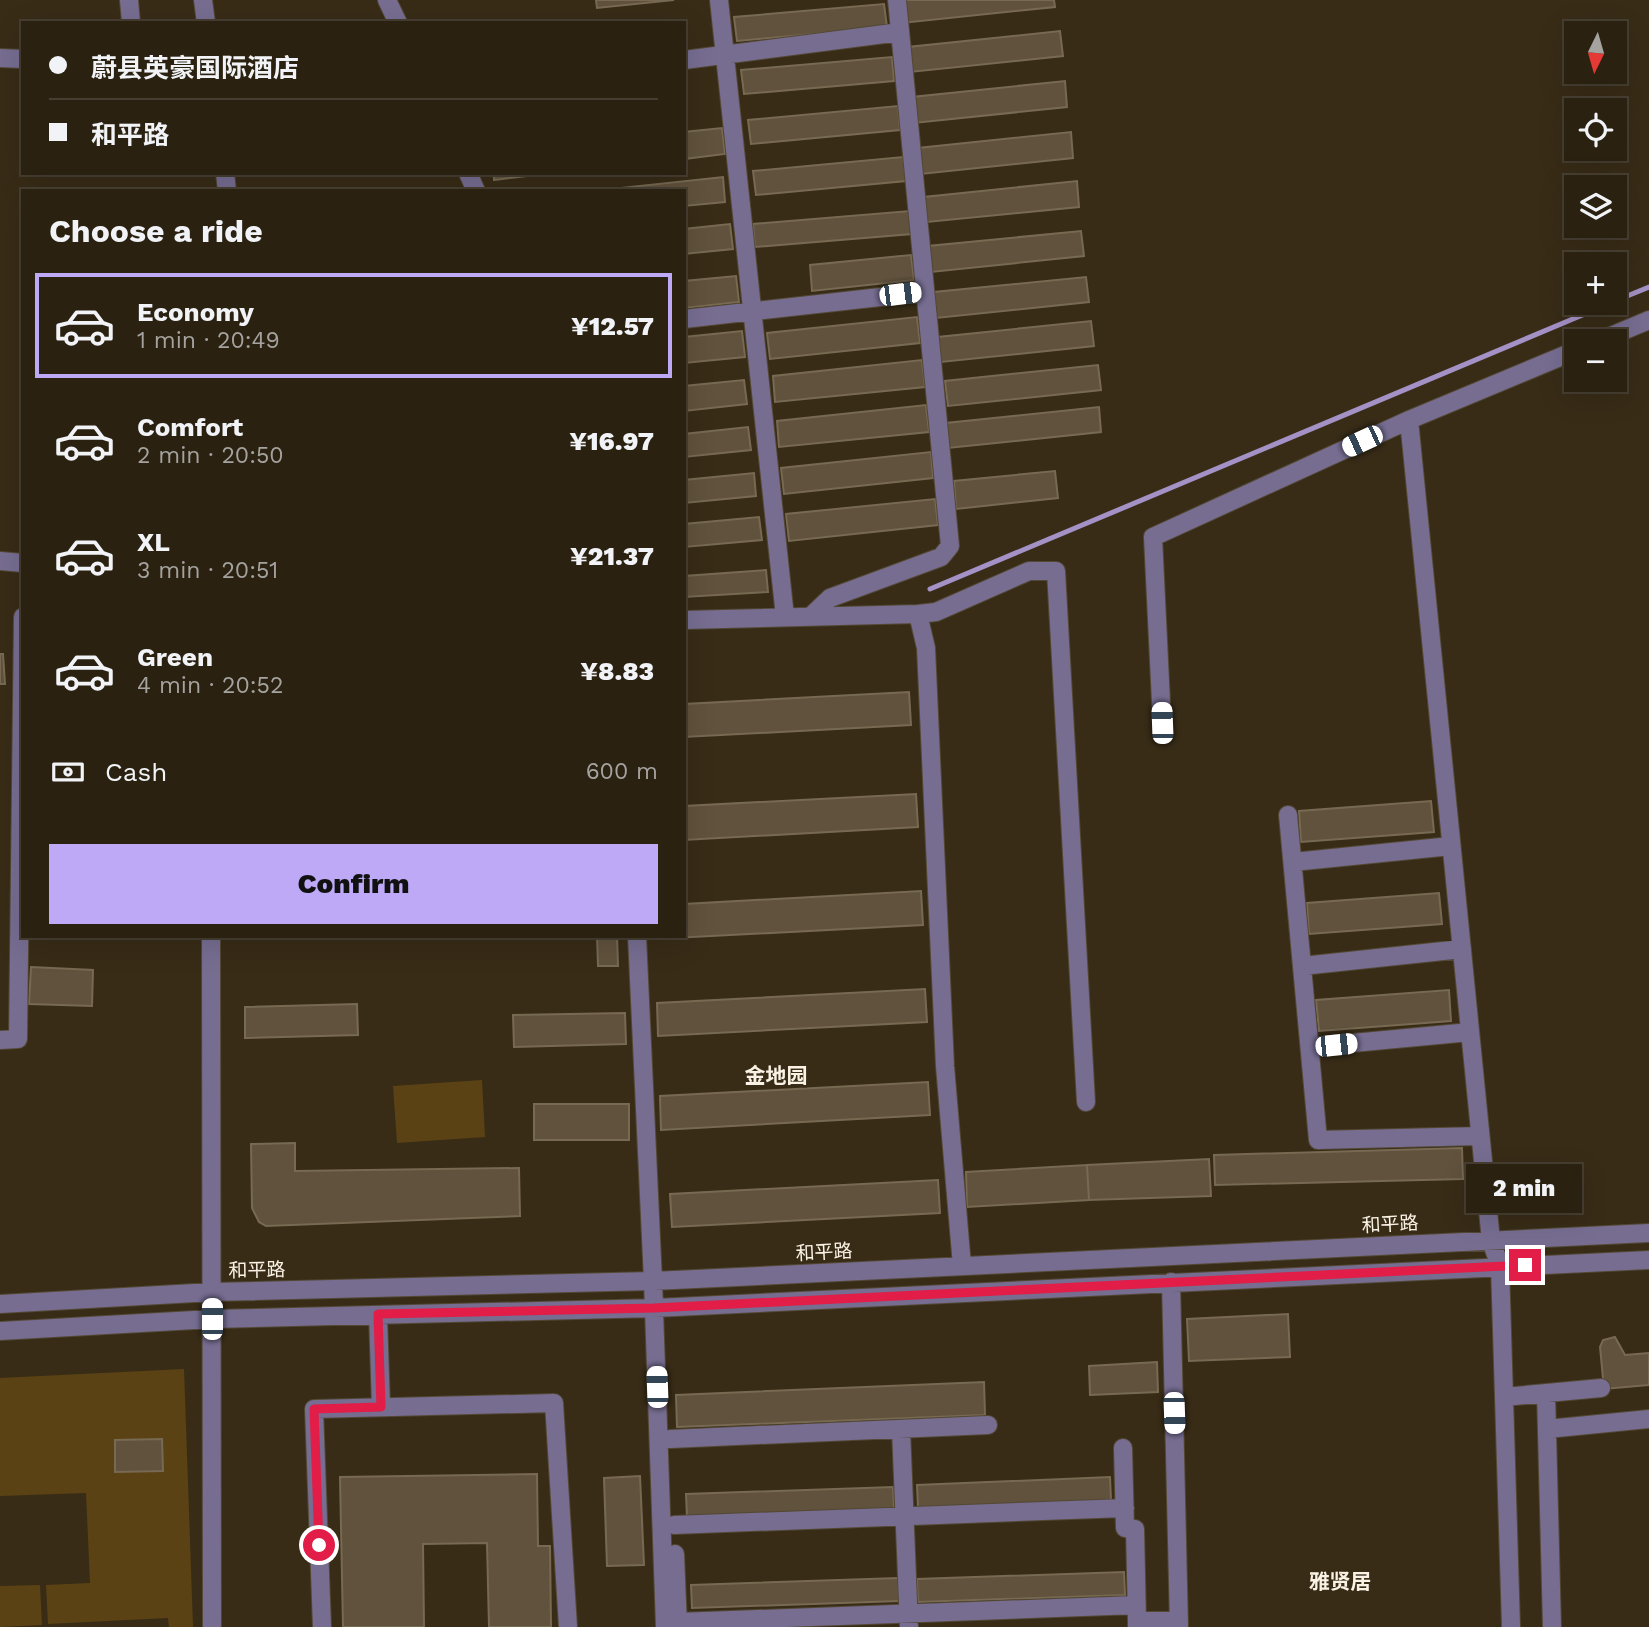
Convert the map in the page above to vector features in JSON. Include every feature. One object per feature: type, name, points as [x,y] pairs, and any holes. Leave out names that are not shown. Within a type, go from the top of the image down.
[{"type":"street","points":[[129,0],[131,21]]},
{"type":"street","points":[[203,0],[206,21]]},
{"type":"street","points":[[387,0],[397,21]]},
{"type":"street","points":[[719,0],[785,617]]},
{"type":"street","points":[[810,617],[830,598],[941,557],[950,546],[897,0]]},
{"type":"street","points":[[686,60],[900,32]]},
{"type":"street","points":[[0,58],[21,60]]},
{"type":"street","points":[[686,319],[925,292]]},
{"type":"street","points":[[1627,329],[1649,320]]},
{"type":"street","points":[[1162,723],[1153,537],[1409,420],[1564,355]]},
{"type":"street","points":[[1409,420],[1491,1241],[1500,1266],[1511,1627]]},
{"type":"street","points":[[0,561],[21,563]]},
{"type":"street","points":[[686,620],[936,612],[1029,571],[1056,571],[1086,1102]]},
{"type":"street","points":[[918,614],[926,648],[945,1066],[962,1266]]},
{"type":"street","points":[[0,1040],[18,1039],[21,786]]},
{"type":"street","points":[[1288,815],[1318,1140],[1480,1136]]},
{"type":"street","points":[[1293,862],[1451,846]]},
{"type":"street","points":[[211,938],[212,1627]]},
{"type":"street","points":[[637,938],[654,1308],[674,1625]]},
{"type":"street","points":[[1302,966],[1462,949]]},
{"type":"street","points":[[1310,1047],[1470,1032]]},
{"type":"street","name":"和平路","points":[[0,1304],[212,1292],[653,1281],[1649,1233]]},
{"type":"street","points":[[0,1331],[212,1319],[654,1308],[1649,1261]]},
{"type":"street","points":[[674,1625],[1137,1618],[1179,1624],[1171,1282]]},
{"type":"street","points":[[378,1314],[381,1407]]},
{"type":"street","points":[[1504,1397],[1601,1388]]},
{"type":"street","points":[[668,1389],[674,1525],[674,1625]]},
{"type":"street","points":[[1546,1393],[1552,1627]]},
{"type":"street","points":[[322,1627],[314,1409],[554,1403],[568,1627]]},
{"type":"street","points":[[1547,1429],[1649,1419]]},
{"type":"street","points":[[670,1438],[988,1425]]},
{"type":"street","points":[[901,1429],[909,1620]]},
{"type":"street","points":[[1123,1448],[1125,1528],[1135,1529],[1137,1618]]},
{"type":"street","points":[[674,1525],[1125,1507]]},
{"type":"shaded area","points":[[482,1080],[485,1137],[397,1143],[393,1086]]},
{"type":"shaded area","points":[[184,1369],[193,1627],[169,1627],[168,1618],[48,1624],[46,1585],[90,1583],[86,1493],[0,1496],[0,1378]]},
{"type":"shaded area","points":[[40,1585],[42,1625],[0,1627],[0,1586]]},
{"type":"building","points":[[596,0],[674,0],[597,8]]},
{"type":"building","points":[[900,0],[1054,0],[1055,7],[902,23]]},
{"type":"building","points":[[884,4],[887,27],[737,41],[734,17]]},
{"type":"building","points":[[1060,31],[1063,56],[910,72],[908,47]]},
{"type":"building","points":[[892,57],[894,81],[744,94],[741,70]]},
{"type":"building","points":[[1065,81],[1067,107],[914,123],[912,97]]},
{"type":"building","points":[[898,106],[900,130],[751,144],[748,120]]},
{"type":"building","points":[[722,128],[725,154],[686,159],[686,132]]},
{"type":"building","points":[[1071,132],[1073,158],[921,174],[918,148]]},
{"type":"building","points":[[903,157],[906,181],[756,195],[753,171]]},
{"type":"building","points":[[494,175],[536,175],[494,180]]},
{"type":"building","points":[[723,177],[725,202],[686,206],[686,189],[612,189]]},
{"type":"building","points":[[1077,181],[1079,207],[927,222],[924,197]]},
{"type":"building","points":[[910,211],[912,234],[755,247],[753,224]]},
{"type":"building","points":[[730,224],[733,249],[686,254],[686,229]]},
{"type":"building","points":[[1081,231],[1084,256],[931,272],[928,246]]},
{"type":"building","points":[[911,255],[914,280],[812,291],[810,265]]},
{"type":"building","points":[[736,276],[739,302],[686,308],[686,281]]},
{"type":"building","points":[[1086,277],[1089,302],[936,318],[934,292]]},
{"type":"building","points":[[917,317],[920,343],[770,359],[767,333]]},
{"type":"building","points":[[1091,321],[1094,346],[941,362],[938,337]]},
{"type":"building","points":[[742,331],[745,357],[686,363],[686,337]]},
{"type":"building","points":[[922,360],[925,387],[775,402],[773,376]]},
{"type":"building","points":[[1098,365],[1101,390],[948,406],[945,381]]},
{"type":"building","points":[[744,380],[747,404],[686,411],[686,386]]},
{"type":"building","points":[[926,405],[929,432],[779,447],[777,421]]},
{"type":"building","points":[[1099,407],[1101,432],[948,448],[946,423]]},
{"type":"building","points":[[748,427],[751,450],[686,457],[686,434]]},
{"type":"building","points":[[931,452],[933,478],[784,494],[781,468]]},
{"type":"building","points":[[1055,471],[1058,498],[956,509],[954,481]]},
{"type":"building","points":[[754,473],[756,496],[686,503],[686,480]]},
{"type":"building","points":[[935,499],[938,525],[789,541],[786,514]]},
{"type":"building","points":[[759,517],[762,540],[686,547],[686,524]]},
{"type":"building","points":[[766,570],[768,592],[686,597],[686,576]]},
{"type":"building","points":[[0,654],[3,654],[5,684],[0,684]]},
{"type":"building","points":[[909,692],[911,725],[686,737],[686,704]]},
{"type":"building","points":[[916,794],[918,827],[686,840],[686,806]]},
{"type":"building","points":[[1431,801],[1434,832],[1301,842],[1299,811]]},
{"type":"building","points":[[921,891],[923,925],[686,937],[686,904]]},
{"type":"building","points":[[1439,893],[1442,924],[1309,934],[1307,903]]},
{"type":"building","points":[[597,938],[617,938],[618,966],[598,966]]},
{"type":"building","points":[[31,967],[93,970],[92,1006],[29,1004]]},
{"type":"building","points":[[925,989],[927,1022],[658,1036],[657,1003]]},
{"type":"building","points":[[1449,990],[1451,1021],[1319,1031],[1316,1000]]},
{"type":"building","points":[[357,1004],[358,1035],[245,1038],[245,1007]]},
{"type":"building","points":[[625,1013],[626,1044],[514,1047],[513,1015]]},
{"type":"building","points":[[928,1082],[930,1115],[661,1130],[660,1096]]},
{"type":"building","points":[[534,1104],[629,1104],[629,1140],[534,1140]]},
{"type":"building","points":[[295,1143],[295,1171],[519,1168],[520,1216],[266,1226],[259,1222],[252,1208],[251,1144]]},
{"type":"building","points":[[1462,1148],[1463,1179],[1215,1185],[1214,1155]]},
{"type":"building","points":[[1209,1159],[1211,1196],[1089,1200],[1087,1165]]},
{"type":"building","points":[[1087,1165],[1089,1200],[967,1207],[966,1172]]},
{"type":"building","points":[[938,1180],[940,1213],[672,1227],[670,1194]]},
{"type":"building","points":[[1288,1314],[1290,1357],[1189,1361],[1187,1319]]},
{"type":"building","points":[[1615,1337],[1625,1355],[1649,1353],[1649,1385],[1604,1389],[1600,1347],[1603,1340]]},
{"type":"building","points":[[1157,1362],[1158,1392],[1090,1395],[1089,1366]]},
{"type":"building","points":[[984,1382],[985,1415],[677,1427],[676,1395]]},
{"type":"building","points":[[162,1439],[163,1471],[115,1472],[115,1440]]},
{"type":"building","points":[[537,1474],[538,1546],[550,1546],[551,1627],[489,1627],[487,1543],[423,1544],[424,1627],[343,1627],[340,1477]]},
{"type":"building","points":[[640,1476],[644,1565],[607,1566],[604,1478]]},
{"type":"building","points":[[1110,1477],[1111,1500],[918,1508],[917,1485]]},
{"type":"building","points":[[893,1487],[894,1510],[687,1517],[686,1494]]},
{"type":"building","points":[[1124,1572],[1125,1595],[918,1602],[917,1579]]},
{"type":"building","points":[[898,1578],[899,1601],[692,1608],[691,1585]]},
{"type":"waterway","points":[[1627,296],[1649,287]]},
{"type":"waterway","points":[[930,589],[1582,315]]},
{"type":"district","name":"金地园","points":[[776,1075]]},
{"type":"district","name":"雅贤居","points":[[1340,1581]]},
{"type":"route","points":[[319,1545],[314,1409],[381,1407],[378,1314],[654,1308],[1525,1265]]}]
